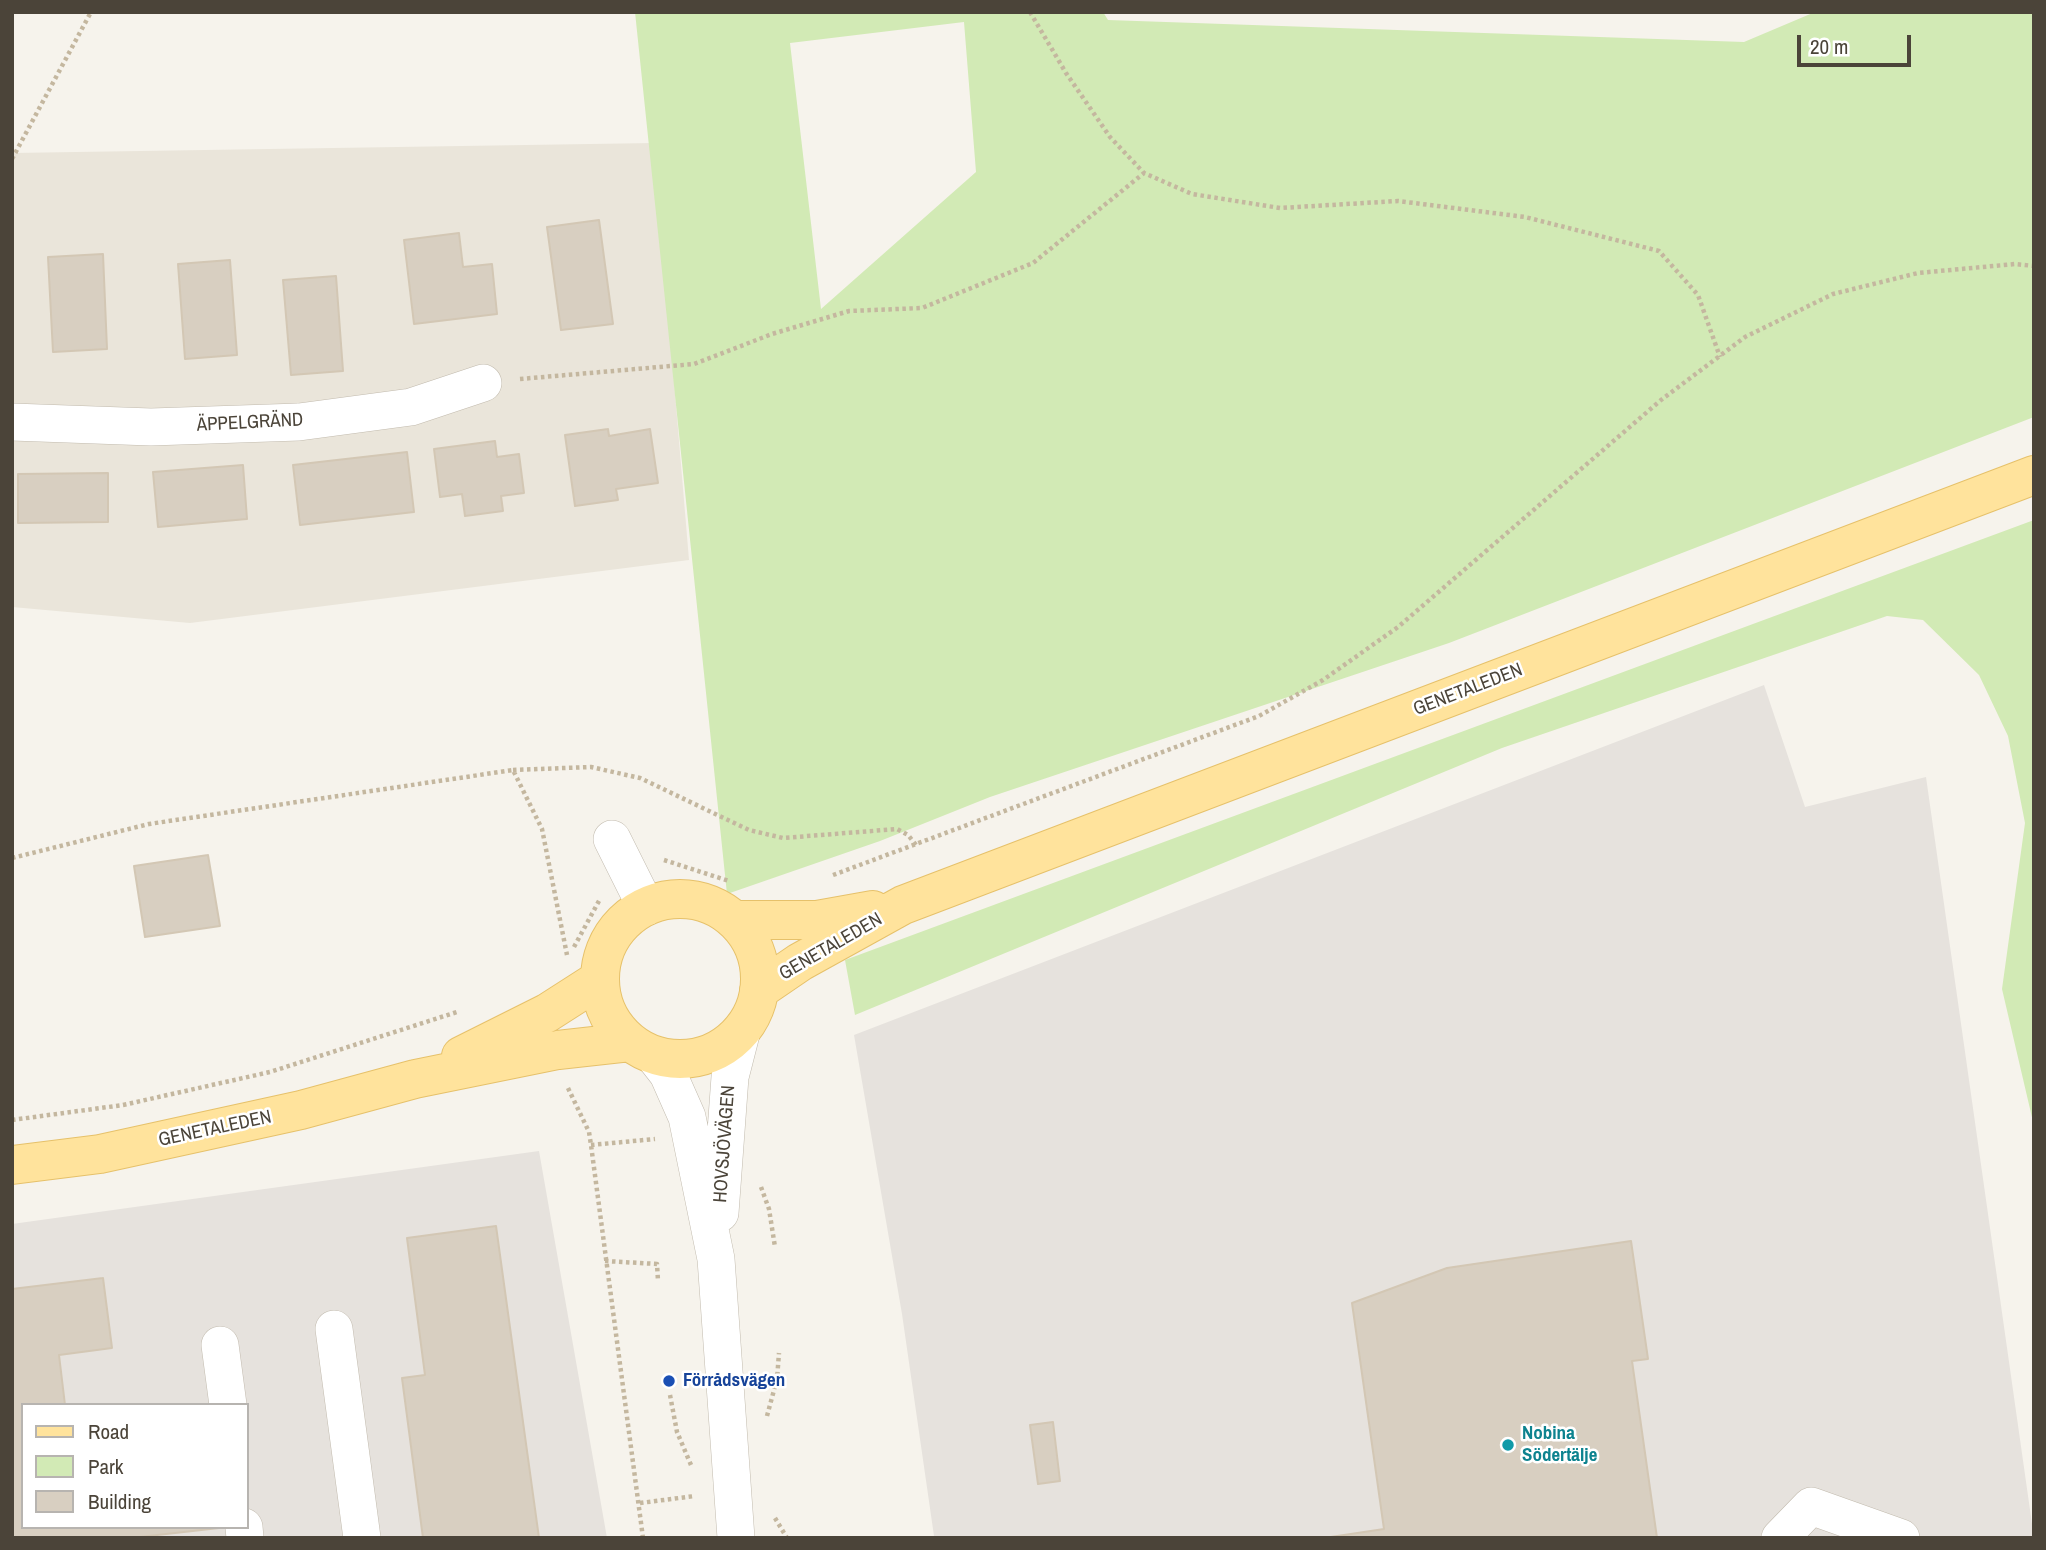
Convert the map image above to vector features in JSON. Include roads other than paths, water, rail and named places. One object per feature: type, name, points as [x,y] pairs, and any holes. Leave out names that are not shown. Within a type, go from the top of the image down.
[{"type":"main road","name":"GENETALEDEN","points":[[759,990],[800,962],[903,905],[2034,475]]},
{"type":"main road","points":[[676,899],[692,900],[721,911],[734,920],[755,952],[759,990],[753,1012],[742,1030],[728,1044],[693,1059],[642,1049],[608,1014],[600,979],[608,944],[630,916],[646,907],[676,899]]},
{"type":"main road","name":"GENETALEDEN","points":[[734,920],[817,920],[903,905]]},
{"type":"main road","name":"GENETALEDEN","points":[[415,1079],[547,1013],[600,979]]},
{"type":"main road","name":"GENETALEDEN","points":[[12,1165],[113,1151],[301,1110],[415,1079],[558,1050],[642,1049]]},
{"type":"street","name":"ÄPPELGRÄND","points":[[12,422],[151,427],[299,422],[411,407],[483,383]]},
{"type":"street","points":[[620,855],[646,907]]},
{"type":"street","name":"HOVSJÖVÄGEN","points":[[716,1259],[730,1077],[742,1030]]},
{"type":"street","name":"HOVSJÖVÄGEN","points":[[642,1049],[668,1074],[687,1116],[716,1259],[736,1538]]},
{"type":"street","points":[[334,1329],[362,1538]]},
{"type":"street","points":[[220,1345],[228,1403]]},
{"type":"street","points":[[1780,1538],[1811,1506],[1901,1538]]},
{"type":"place","name":"Förrådsvägen","points":[[669,1381]]},
{"type":"place","name":"Nobina Södertälje","points":[[1508,1445]]}]
